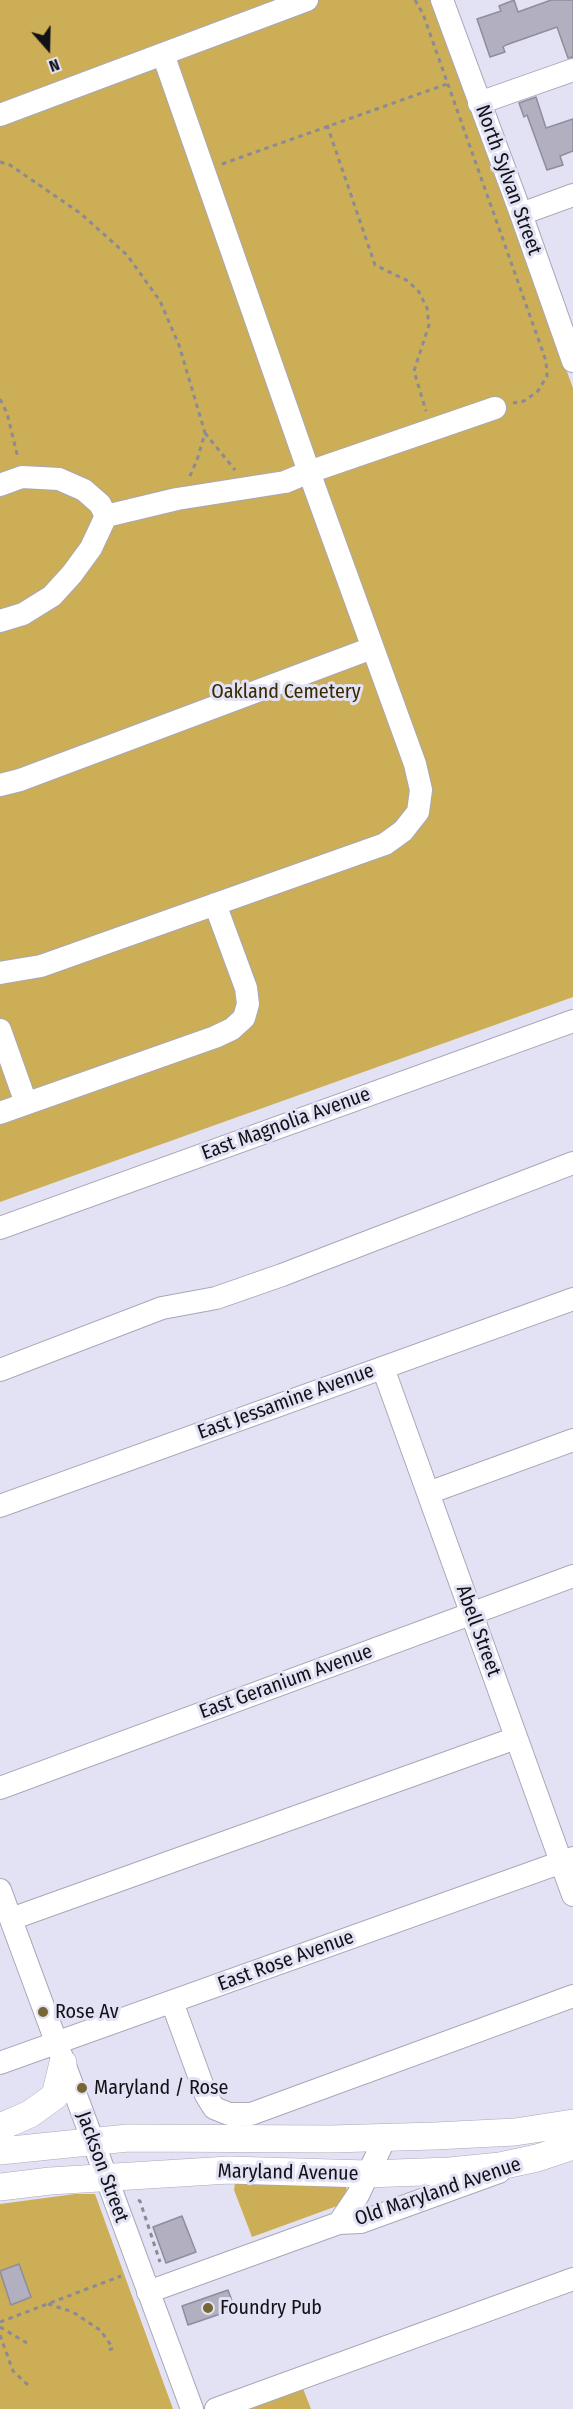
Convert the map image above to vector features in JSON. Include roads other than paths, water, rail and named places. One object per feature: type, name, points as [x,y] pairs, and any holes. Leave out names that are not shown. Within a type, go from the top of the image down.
[{"type":"main road","points":[[0,2127],[30,2114],[55,2096],[59,2053]]},
{"type":"main road","name":"Maryland Avenue","points":[[0,2151],[92,2140],[180,2137],[385,2138],[482,2134],[573,2123]]},
{"type":"main road","name":"Maryland Avenue","points":[[0,2187],[50,2181],[261,2170],[368,2174],[477,2169],[537,2158],[573,2146]]},
{"type":"street","points":[[0,115],[307,0]]},
{"type":"street","name":"North Sylvan Street","points":[[442,0],[568,335],[573,361]]},
{"type":"street","points":[[0,973],[14,973],[42,966],[384,844],[403,831],[418,812],[421,789],[415,764],[309,472],[163,54]]},
{"type":"street","points":[[479,103],[573,70]]},
{"type":"street","points":[[521,214],[573,195]]},
{"type":"street","points":[[106,516],[167,501],[285,482],[495,408]]},
{"type":"street","points":[[0,485],[22,477],[59,479],[84,490],[100,504],[106,516]]},
{"type":"street","points":[[0,621],[22,614],[52,596],[91,548],[106,516]]},
{"type":"street","points":[[0,785],[20,780],[372,648]]},
{"type":"street","points":[[0,1113],[214,1037],[232,1029],[244,1018],[248,1004],[246,988],[215,904]]},
{"type":"street","name":"East Magnolia Avenue","points":[[0,1228],[573,1021]]},
{"type":"street","points":[[0,1030],[26,1103]]},
{"type":"street","points":[[0,1370],[162,1308],[216,1298],[282,1275],[573,1163]]},
{"type":"street","name":"East Jessamine Avenue","points":[[0,1506],[573,1299]]},
{"type":"street","name":"Abell Street","points":[[383,1368],[516,1738],[567,1860],[573,1895]]},
{"type":"street","points":[[428,1493],[573,1440]]},
{"type":"street","name":"East Geranium Avenue","points":[[0,1788],[573,1576]]},
{"type":"street","points":[[11,1919],[516,1738]]},
{"type":"street","name":"East Rose Avenue","points":[[0,2063],[59,2053],[172,2002],[567,1860]]},
{"type":"street","name":"Jackson Street","points":[[0,1890],[105,2178],[150,2267],[148,2292],[192,2409]]},
{"type":"street","points":[[172,2002],[206,2095],[214,2108],[229,2115],[251,2114],[573,1996]]},
{"type":"street","name":"Old Maryland Avenue","points":[[339,2223],[358,2195],[385,2138]]},
{"type":"street","name":"Old Maryland Avenue","points":[[148,2292],[339,2223],[361,2222],[537,2158]]},
{"type":"street","points":[[216,2409],[573,2279]]},
{"type":"place","name":"Rose Av","points":[[43,2012]]},
{"type":"place","name":"Maryland / Rose","points":[[82,2088]]},
{"type":"place","name":"Foundry Pub","points":[[208,2308]]},
{"type":"park label","name":"Oakland Cemetery","points":[[286,692]]}]
